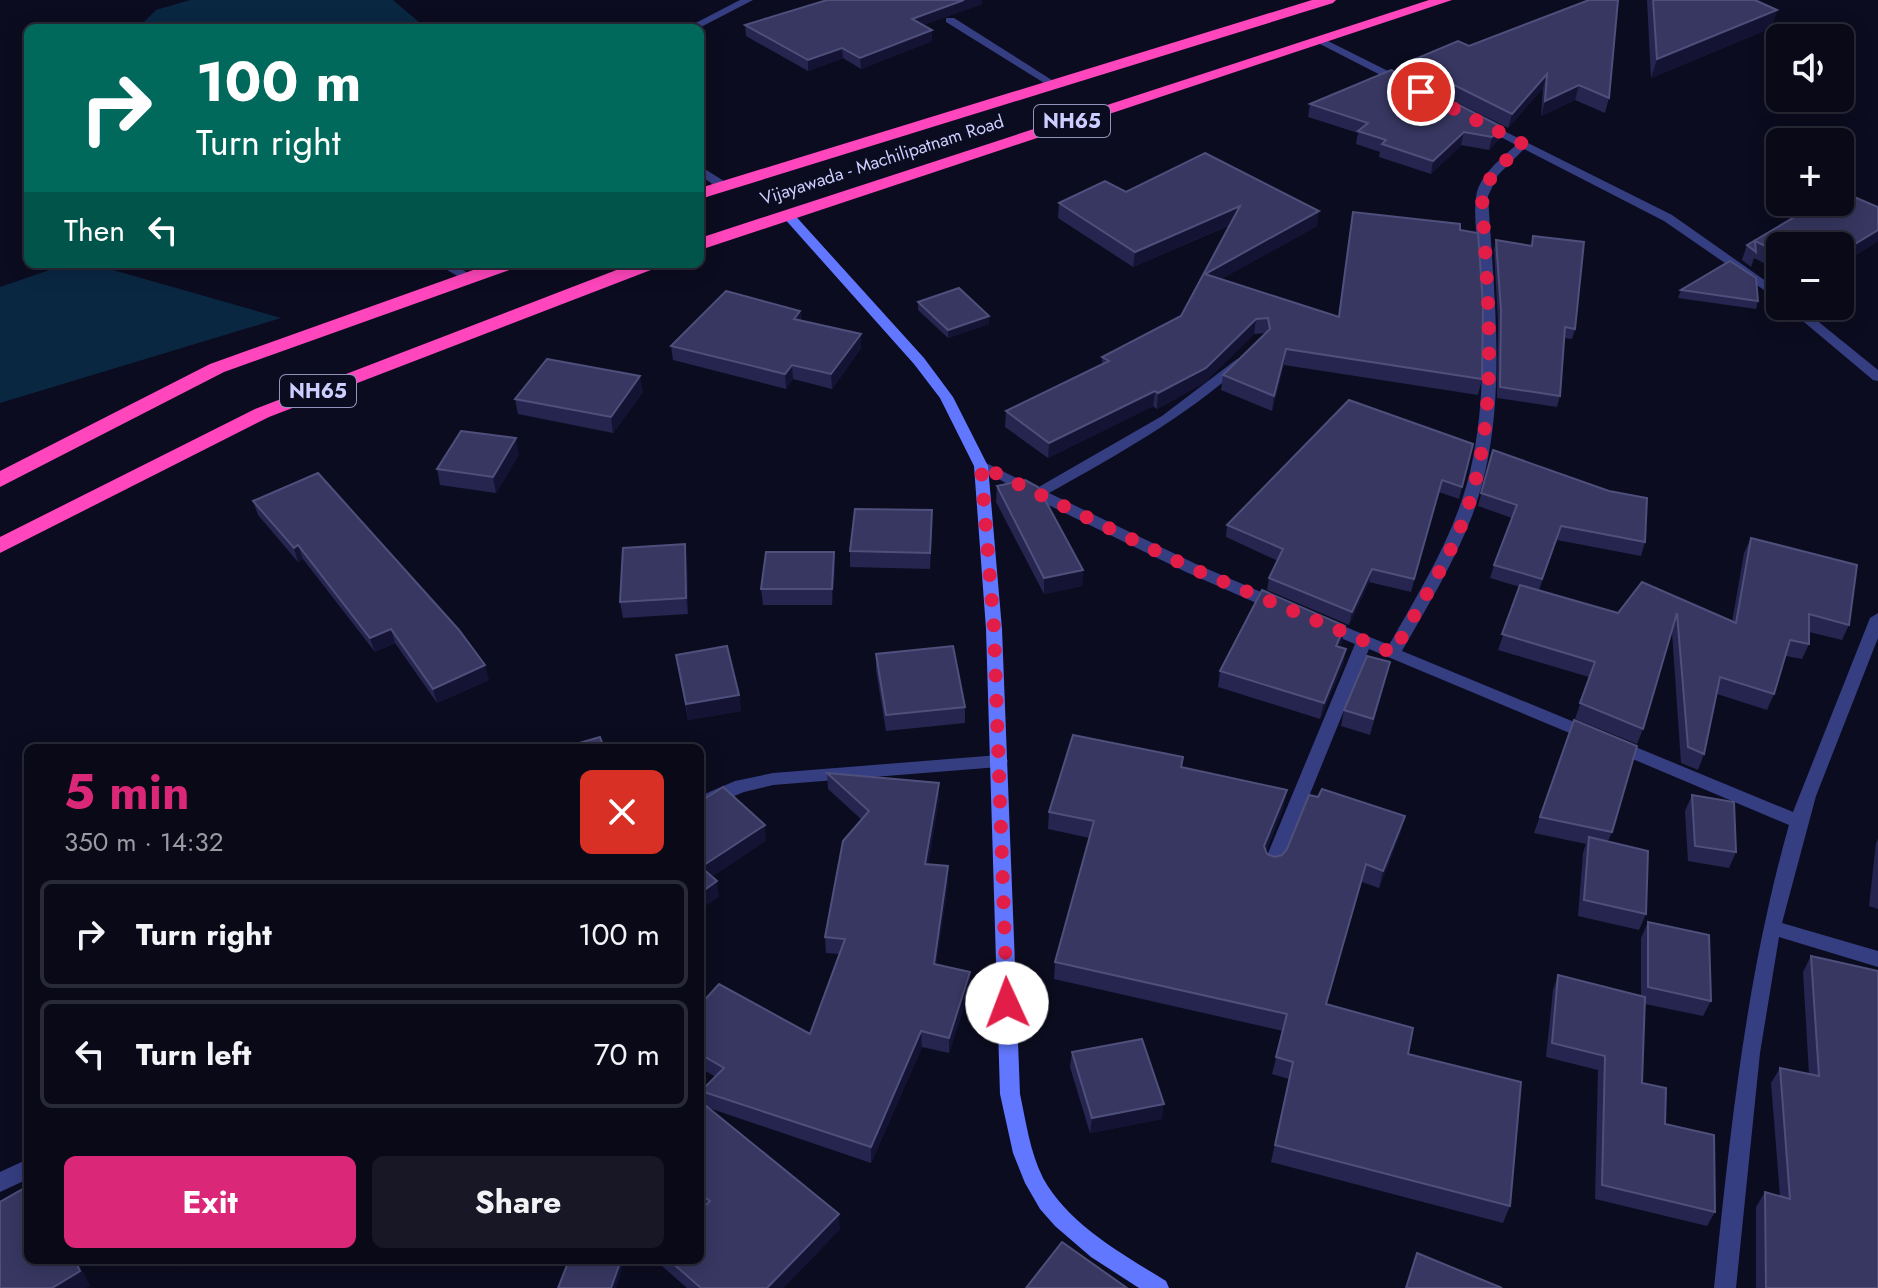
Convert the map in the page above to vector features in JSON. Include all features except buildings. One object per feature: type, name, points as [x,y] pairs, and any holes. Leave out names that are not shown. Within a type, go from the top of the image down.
[{"type":"highway","name":"Vijayawada - Machilipatnam Road","points":[[704,193],[1301,3],[1328,0]]},
{"type":"highway","name":"Vijayawada - Machilipatnam Road","points":[[704,243],[1444,0]]},
{"type":"highway","name":"NH65","points":[[0,480],[217,368],[497,268]]},
{"type":"highway","name":"NH65","points":[[0,546],[262,413],[639,268]]},
{"type":"street","points":[[699,24],[748,0]]},
{"type":"street","points":[[950,20],[1053,84]]},
{"type":"street","points":[[1320,40],[1415,89]]},
{"type":"street","points":[[1469,116],[1668,218],[1766,287]]},
{"type":"street","points":[[1393,653],[1454,542],[1471,495],[1484,439],[1488,387],[1482,196],[1493,173],[1523,144]]},
{"type":"street","points":[[704,173],[723,186]]},
{"type":"street","points":[[787,214],[919,361],[946,397],[981,466],[994,629],[1010,1094],[1026,1163],[1050,1208],[1105,1254],[1158,1288]]},
{"type":"street","points":[[451,268],[470,278]]},
{"type":"street","points":[[1808,320],[1878,377]]},
{"type":"street","points":[[1037,494],[1177,414],[1209,390],[1251,349]]},
{"type":"street","points":[[981,466],[1191,568],[1799,822]]},
{"type":"street","points":[[1725,1288],[1746,1074],[1772,928],[1799,822],[1878,618]]},
{"type":"street","points":[[1272,865],[1364,641]]},
{"type":"street","points":[[704,801],[741,786],[773,779],[999,761]]},
{"type":"street","points":[[1772,928],[1878,959]]},
{"type":"street","points":[[0,1183],[24,1170]]},
{"type":"water","points":[[190,0],[393,0],[421,24],[142,24],[156,10]]},
{"type":"water","points":[[55,268],[106,268],[281,318],[0,403],[0,287]]},
{"type":"route","points":[[1007,1003],[994,629],[981,466],[1191,568],[1393,653],[1454,542],[1471,495],[1484,439],[1488,387],[1482,196],[1493,173],[1523,144],[1421,92]]}]
